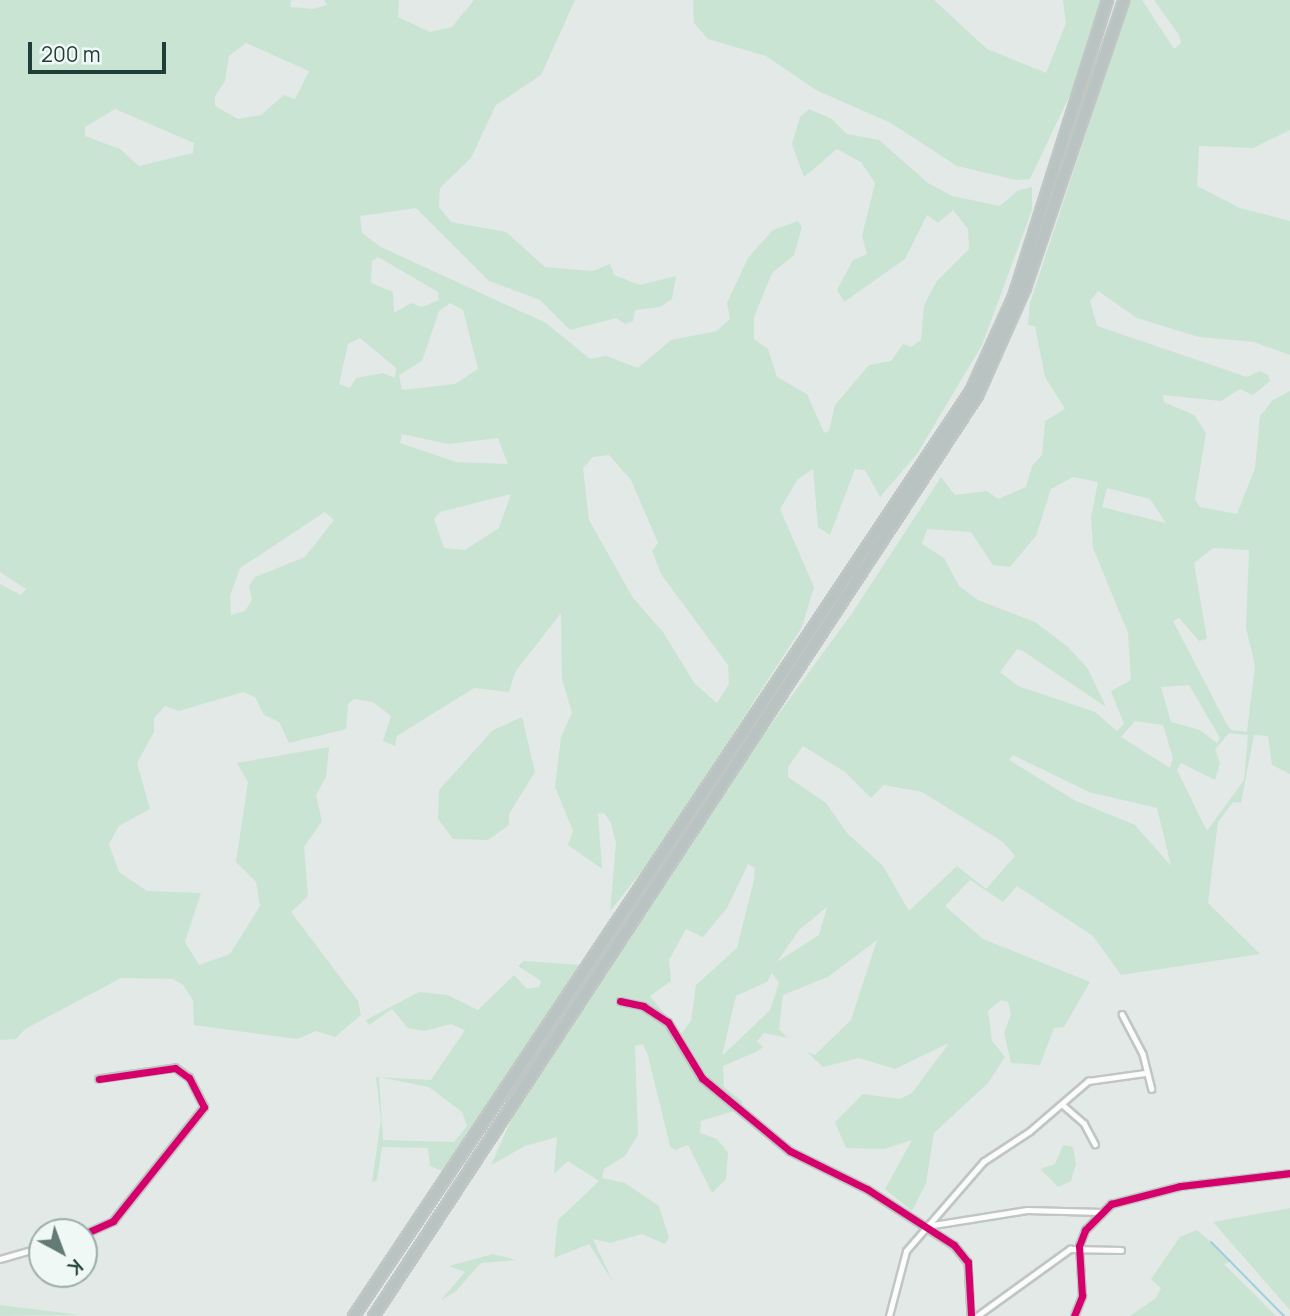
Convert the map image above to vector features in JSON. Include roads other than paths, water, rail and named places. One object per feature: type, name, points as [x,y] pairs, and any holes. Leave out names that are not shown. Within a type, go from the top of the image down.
[{"type":"highway","points":[[353,1316],[970,391],[1013,296],[1107,0]]},
{"type":"highway","points":[[373,1316],[977,395],[1025,287],[1123,0]]},
{"type":"street","points":[[620,1001],[643,1006],[668,1022],[702,1078],[790,1151],[926,1226],[968,1262],[971,1316]]},
{"type":"street","points":[[1122,1014],[1143,1054],[1146,1073],[1153,1089]]},
{"type":"street","points":[[98,1228],[113,1221],[204,1103],[175,1068],[99,1079]]},
{"type":"street","points":[[889,1316],[898,1267],[926,1226],[983,1163],[1098,1076],[1146,1073]]},
{"type":"street","points":[[1063,1105],[1084,1123],[1096,1144]]},
{"type":"street","points":[[926,1226],[1038,1210],[1101,1212],[1133,1196],[1180,1186],[1290,1173]]},
{"type":"street","points":[[976,1316],[1002,1300],[1020,1280],[1079,1246],[1101,1212]]},
{"type":"street","points":[[1079,1246],[1121,1250]]},
{"type":"street","points":[[1074,1316],[1083,1297],[1079,1246]]},
{"type":"street","points":[[0,1259],[28,1251]]},
{"type":"waterway","points":[[1211,1242],[1284,1316]]}]
